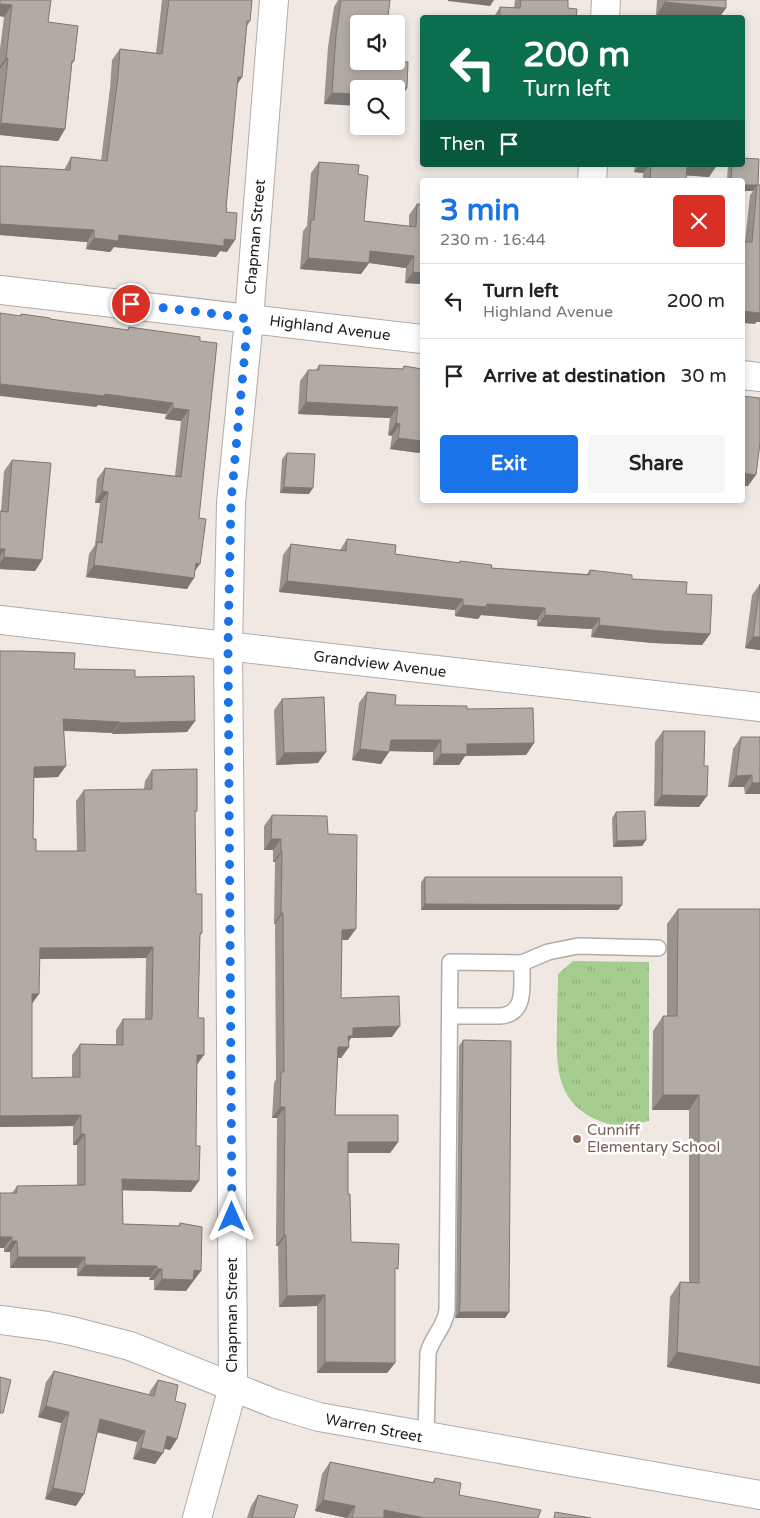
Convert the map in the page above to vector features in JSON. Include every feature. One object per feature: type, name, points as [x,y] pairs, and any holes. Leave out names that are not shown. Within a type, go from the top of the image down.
[{"type":"street","name":"Chapman Street","points":[[197,1518],[233,1386],[228,646],[231,502],[274,0]]},
{"type":"street","points":[[605,15],[606,0]]},
{"type":"street","name":"Highland Avenue","points":[[0,290],[420,339]]},
{"type":"street","points":[[745,375],[760,377]]},
{"type":"street","name":"Grandview Avenue","points":[[0,620],[760,707]]},
{"type":"street","name":"Warren Street","points":[[0,1320],[47,1326],[110,1340],[150,1352],[303,1413],[426,1437],[760,1495]]},
{"type":"lane","points":[[426,1437],[428,1353],[432,1340],[445,1322],[447,1310],[450,962],[522,962],[548,952],[578,946],[658,948]]},
{"type":"lane","points":[[450,1016],[506,1016],[516,1010],[521,1001],[522,962]]},
{"type":"green space","points":[[573,961],[649,962],[649,1121],[614,1125],[600,1121],[581,1110],[571,1101],[565,1090],[560,1078],[557,1052],[558,974]]},
{"type":"building","points":[[0,0],[51,0],[48,22],[78,26],[74,61],[72,61],[65,129],[1,123],[12,5],[0,4]]},
{"type":"building","points":[[169,0],[252,0],[250,21],[247,21],[242,77],[238,77],[226,208],[226,212],[237,213],[235,240],[224,239],[224,246],[119,235],[118,241],[94,238],[94,230],[0,224],[0,166],[70,170],[71,157],[107,161],[120,49],[162,54]]},
{"type":"building","points":[[341,0],[390,0],[388,15],[350,15],[350,70],[405,70],[405,62],[408,62],[407,88],[405,88],[405,80],[350,80],[350,94],[332,93],[336,36]]},
{"type":"building","points":[[521,0],[568,0],[568,8],[577,9],[576,15],[500,15],[500,7],[520,8]]},
{"type":"building","points":[[666,0],[726,0],[726,8],[665,2]]},
{"type":"building","points":[[745,158],[759,159],[758,185],[745,185],[745,178],[731,178],[732,167],[745,167]]},
{"type":"building","points":[[319,162],[359,165],[358,174],[368,176],[364,221],[416,227],[417,204],[420,204],[420,273],[413,272],[414,256],[370,251],[369,263],[308,258],[311,220],[314,220]]},
{"type":"building","points":[[651,167],[687,167],[686,178],[650,178]]},
{"type":"building","points":[[757,185],[760,185],[760,313],[745,311],[745,242],[752,242]]},
{"type":"building","points":[[0,313],[21,316],[21,314],[128,330],[129,327],[200,337],[200,341],[217,343],[199,518],[206,519],[200,564],[196,563],[194,578],[94,565],[97,542],[102,543],[108,492],[102,491],[105,468],[181,477],[189,410],[173,408],[173,403],[105,394],[104,396],[0,384]]},
{"type":"building","points":[[319,365],[403,369],[404,366],[420,369],[420,441],[398,438],[400,424],[396,423],[398,407],[306,402],[308,370],[319,370]]},
{"type":"building","points":[[745,396],[760,398],[760,443],[756,475],[745,473]]},
{"type":"building","points":[[287,453],[315,454],[313,488],[284,487]]},
{"type":"building","points":[[12,460],[51,463],[42,560],[4,557],[5,549],[0,549],[0,511],[8,512]]},
{"type":"building","points":[[347,539],[396,545],[395,554],[460,563],[460,561],[492,565],[491,568],[589,575],[590,570],[632,575],[632,579],[687,582],[686,594],[712,595],[710,634],[599,625],[600,618],[545,615],[545,608],[487,604],[486,607],[463,605],[463,599],[287,581],[291,544],[346,551]]},
{"type":"building","points":[[760,584],[760,637],[753,637]]},
{"type":"building","points":[[0,651],[75,653],[74,669],[135,670],[135,677],[194,676],[195,721],[120,723],[63,719],[66,766],[34,767],[33,839],[36,839],[36,851],[85,851],[84,790],[152,789],[152,770],[197,769],[197,811],[195,811],[196,894],[202,894],[198,1018],[204,1018],[204,1055],[197,1055],[196,1146],[200,1146],[199,1181],[122,1179],[123,1224],[180,1226],[180,1223],[202,1227],[201,1271],[194,1270],[193,1280],[162,1279],[162,1269],[157,1269],[157,1266],[85,1265],[85,1257],[18,1257],[17,1241],[12,1241],[12,1237],[0,1237],[0,1193],[17,1193],[17,1186],[85,1185],[85,1134],[81,1134],[81,1115],[0,1116]],"holes":[[[153,947],[152,1019],[123,1019],[123,1045],[80,1044],[80,1077],[32,1078],[32,994],[39,994],[40,948]]]},
{"type":"building","points":[[367,692],[396,695],[395,705],[467,706],[467,709],[533,708],[534,743],[467,744],[467,754],[441,754],[441,740],[391,740],[389,752],[360,749]]},
{"type":"building","points":[[324,697],[326,752],[284,753],[282,699]]},
{"type":"building","points":[[663,731],[705,731],[704,766],[708,766],[707,796],[662,795]]},
{"type":"building","points":[[741,737],[760,737],[760,783],[752,783],[752,775],[736,776]]},
{"type":"building","points":[[645,811],[646,840],[617,841],[616,812]]},
{"type":"building","points":[[272,815],[327,816],[328,834],[357,835],[356,929],[342,930],[341,998],[399,996],[400,1026],[353,1028],[353,1036],[348,1036],[349,1047],[338,1047],[335,1115],[398,1115],[398,1142],[348,1142],[348,1194],[350,1194],[351,1242],[399,1244],[398,1269],[395,1268],[395,1363],[325,1362],[325,1295],[287,1296],[286,1235],[284,1235],[285,1107],[280,1107],[281,1072],[284,1072],[283,913],[281,913],[282,851],[281,839],[271,839]]},
{"type":"building","points":[[425,877],[622,877],[622,905],[425,904]]},
{"type":"building","points":[[678,909],[760,909],[760,1367],[677,1352],[680,1282],[699,1283],[699,1095],[663,1095],[663,1016],[677,1016]]},
{"type":"building","points":[[463,1040],[511,1041],[509,1312],[459,1312]]},
{"type":"building","points":[[54,1371],[154,1396],[158,1380],[178,1385],[175,1401],[186,1404],[177,1439],[167,1436],[163,1453],[141,1448],[145,1431],[100,1419],[84,1494],[53,1488],[69,1412],[46,1406]]},
{"type":"building","points":[[0,1377],[11,1380],[3,1413],[0,1413]]},
{"type":"building","points":[[330,1462],[434,1483],[435,1478],[461,1483],[459,1495],[541,1510],[538,1518],[425,1518],[384,1510],[384,1518],[352,1518],[355,1506],[323,1500]]},
{"type":"building","points":[[258,1495],[298,1505],[294,1518],[252,1518]]},
{"type":"building","points":[[555,1512],[591,1518],[554,1518]]},
{"type":"place","name":"Cunniff Elementary School","points":[[577,1139]]},
{"type":"route","points":[[131,304],[248,319],[231,502],[228,646],[232,1217]]}]
